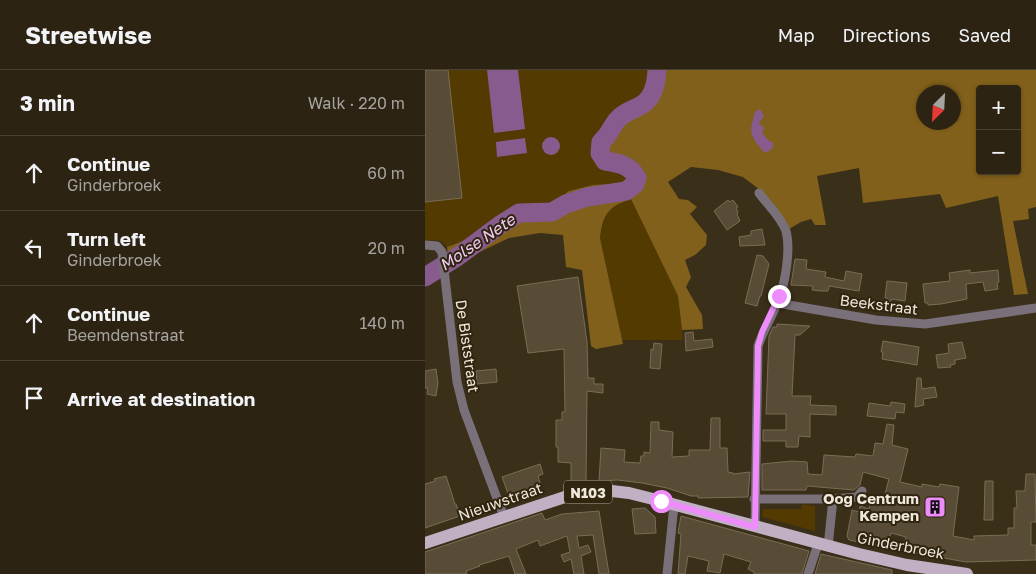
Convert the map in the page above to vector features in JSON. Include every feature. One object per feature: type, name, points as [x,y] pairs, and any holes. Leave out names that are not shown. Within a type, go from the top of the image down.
[{"type":"main road","name":"Nieuwstraat","points":[[425,543],[577,493],[603,490],[629,493],[674,505]]},
{"type":"main road","name":"Ginderbroek","points":[[674,505],[823,545],[907,565],[967,574]]},
{"type":"street","points":[[755,527],[758,346],[762,332],[777,303],[787,265],[788,251],[785,230],[759,193]]},
{"type":"street","name":"De Biststraat","points":[[425,245],[437,246],[442,252],[457,382],[464,410],[504,517]]},
{"type":"street","name":"Beekstraat","points":[[777,303],[884,321],[925,324],[1036,308]]},
{"type":"street","points":[[754,499],[833,499],[857,497],[863,492]]},
{"type":"street","points":[[808,574],[823,545],[833,499]]},
{"type":"street","points":[[667,574],[674,505]]},
{"type":"shaded area","points":[[425,70],[652,70],[646,93],[641,98],[623,104],[618,108],[606,127],[595,139],[593,145],[594,156],[598,161],[630,173],[631,179],[624,183],[593,185],[549,207],[518,207],[463,241],[447,247],[440,241],[425,242]]},
{"type":"shaded area","points":[[487,70],[518,70],[525,129],[494,133]]},
{"type":"shaded area","points":[[652,70],[1036,70],[1036,207],[1028,209],[1029,219],[1013,221],[1028,294],[1014,295],[998,196],[946,208],[940,194],[863,203],[859,168],[817,176],[826,225],[815,225],[811,219],[789,229],[760,190],[743,177],[718,170],[691,167],[668,182],[679,199],[688,200],[697,207],[690,214],[707,235],[706,245],[695,255],[685,260],[691,277],[686,287],[702,315],[703,329],[682,330],[678,296],[631,199],[617,205],[608,212],[603,223],[600,238],[623,344],[596,349],[591,346],[582,270],[566,267],[563,235],[540,233],[509,238],[469,257],[448,258],[447,247],[463,241],[518,207],[549,206],[569,191],[593,185],[624,183],[631,179],[630,173],[598,161],[594,156],[593,145],[597,136],[605,128],[618,108],[623,104],[641,98],[648,90]]},
{"type":"shaded area","points":[[760,109],[764,116],[759,123],[764,128],[762,133],[773,143],[773,147],[768,152],[764,152],[755,142],[751,129],[755,112]]},
{"type":"shaded area","points":[[551,137],[557,140],[560,146],[557,152],[551,155],[545,152],[542,146],[545,140]]},
{"type":"shaded area","points":[[525,138],[527,153],[497,157],[496,142]]},
{"type":"shaded area","points":[[631,198],[678,296],[683,340],[622,340],[600,238],[603,222],[608,212]]},
{"type":"shaded area","points":[[802,504],[815,506],[815,531],[762,517],[763,509],[801,509]]},
{"type":"building","points":[[425,70],[448,70],[462,198],[425,202]]},
{"type":"building","points":[[728,200],[730,202],[733,200],[738,207],[736,208],[740,221],[727,230],[714,211]]},
{"type":"building","points":[[762,229],[765,245],[740,246],[739,237],[751,235],[751,231]]},
{"type":"building","points":[[757,255],[763,256],[769,264],[757,306],[745,303]]},
{"type":"building","points":[[795,259],[807,260],[806,269],[826,272],[825,277],[844,281],[846,271],[862,274],[859,291],[829,286],[828,291],[821,291],[812,290],[813,286],[791,285]]},
{"type":"building","points":[[970,270],[970,273],[998,270],[998,289],[985,291],[983,282],[966,284],[967,299],[941,304],[928,305],[928,303],[925,303],[923,284],[950,281],[949,273]]},
{"type":"building","points":[[578,277],[587,342],[588,378],[594,378],[594,384],[603,384],[603,393],[587,391],[586,482],[571,485],[571,463],[558,462],[558,447],[556,447],[556,420],[562,420],[562,412],[565,412],[564,349],[528,353],[517,286]]},
{"type":"building","points":[[887,281],[907,283],[905,301],[892,299],[890,302],[885,298]]},
{"type":"building","points":[[777,324],[810,326],[800,335],[795,335],[792,396],[811,396],[810,405],[836,406],[836,415],[810,414],[810,437],[799,436],[798,447],[786,447],[786,441],[763,441],[763,430],[786,430],[786,414],[766,414],[769,336],[773,327],[777,327]]},
{"type":"building","points":[[693,332],[694,341],[712,339],[713,347],[686,351],[685,333]]},
{"type":"building","points":[[883,341],[919,347],[917,365],[882,359]]},
{"type":"building","points":[[962,342],[966,358],[955,360],[955,364],[950,365],[951,367],[938,368],[936,355],[949,353],[948,344]]},
{"type":"building","points":[[654,343],[662,344],[660,369],[650,368],[651,349],[653,350]]},
{"type":"building","points":[[436,369],[438,383],[436,396],[427,394],[428,388],[425,388],[425,371]]},
{"type":"building","points":[[496,369],[497,382],[477,384],[476,371]]},
{"type":"building","points":[[917,378],[921,378],[922,389],[935,387],[937,397],[923,399],[924,405],[915,407]]},
{"type":"building","points":[[891,402],[905,404],[904,413],[896,412],[895,419],[867,416],[869,403],[890,406]]},
{"type":"building","points":[[711,418],[720,418],[720,448],[727,448],[728,472],[733,474],[750,472],[748,497],[698,498],[698,496],[691,496],[667,488],[642,483],[618,480],[599,481],[601,448],[625,450],[624,462],[640,463],[644,452],[650,453],[651,422],[659,422],[659,430],[673,432],[672,457],[689,456],[689,450],[710,450]]},
{"type":"building","points":[[887,424],[894,425],[892,445],[908,449],[900,482],[922,487],[922,484],[939,487],[940,484],[959,487],[953,536],[974,540],[974,536],[1008,535],[1008,528],[1014,528],[1014,508],[1017,508],[1016,491],[1025,491],[1026,474],[1035,474],[1036,522],[1031,522],[1031,545],[1036,545],[1036,560],[966,562],[916,553],[917,546],[904,544],[906,537],[891,533],[887,548],[849,540],[847,536],[852,510],[859,512],[860,506],[869,509],[870,503],[882,505],[889,479],[863,472],[860,485],[854,490],[807,486],[806,490],[762,490],[762,464],[792,461],[807,462],[808,474],[822,475],[824,455],[855,457],[856,454],[873,456],[875,443],[883,444]]},
{"type":"building","points":[[540,464],[543,474],[538,476],[541,486],[539,491],[535,490],[510,499],[502,477]]},
{"type":"building","points":[[446,476],[460,516],[425,528],[425,484]]},
{"type":"building","points":[[985,481],[993,481],[993,520],[984,520]]},
{"type":"building","points":[[645,508],[655,517],[656,533],[635,534],[632,509]]},
{"type":"building","points":[[599,511],[609,574],[599,574],[593,535],[577,536],[579,548],[588,545],[591,552],[581,556],[584,574],[574,574],[571,559],[564,562],[561,555],[570,552],[567,536],[540,546],[538,540],[516,549],[526,574],[515,574],[509,556],[479,565],[466,571],[467,574],[425,574],[425,552],[542,513],[545,520],[562,514]]},
{"type":"building","points":[[681,516],[809,551],[802,574],[754,574],[754,572],[748,569],[751,562],[724,554],[720,573],[707,571],[709,561],[688,556],[685,574],[678,574],[681,534],[678,533]]},
{"type":"building","points":[[821,554],[892,570],[892,574],[815,574]]},
{"type":"waterway","name":"Molse Nete","points":[[425,277],[519,213],[552,212],[566,204],[587,197],[626,191],[635,184],[637,178],[631,170],[619,164],[605,161],[600,153],[601,142],[619,118],[642,105],[650,97],[656,82],[657,70]]},
{"type":"place","name":"Oog Centrum Kempen","points":[[935,507]]},
{"type":"route","points":[[661,501],[755,527],[758,346],[762,332],[779,296]]}]
